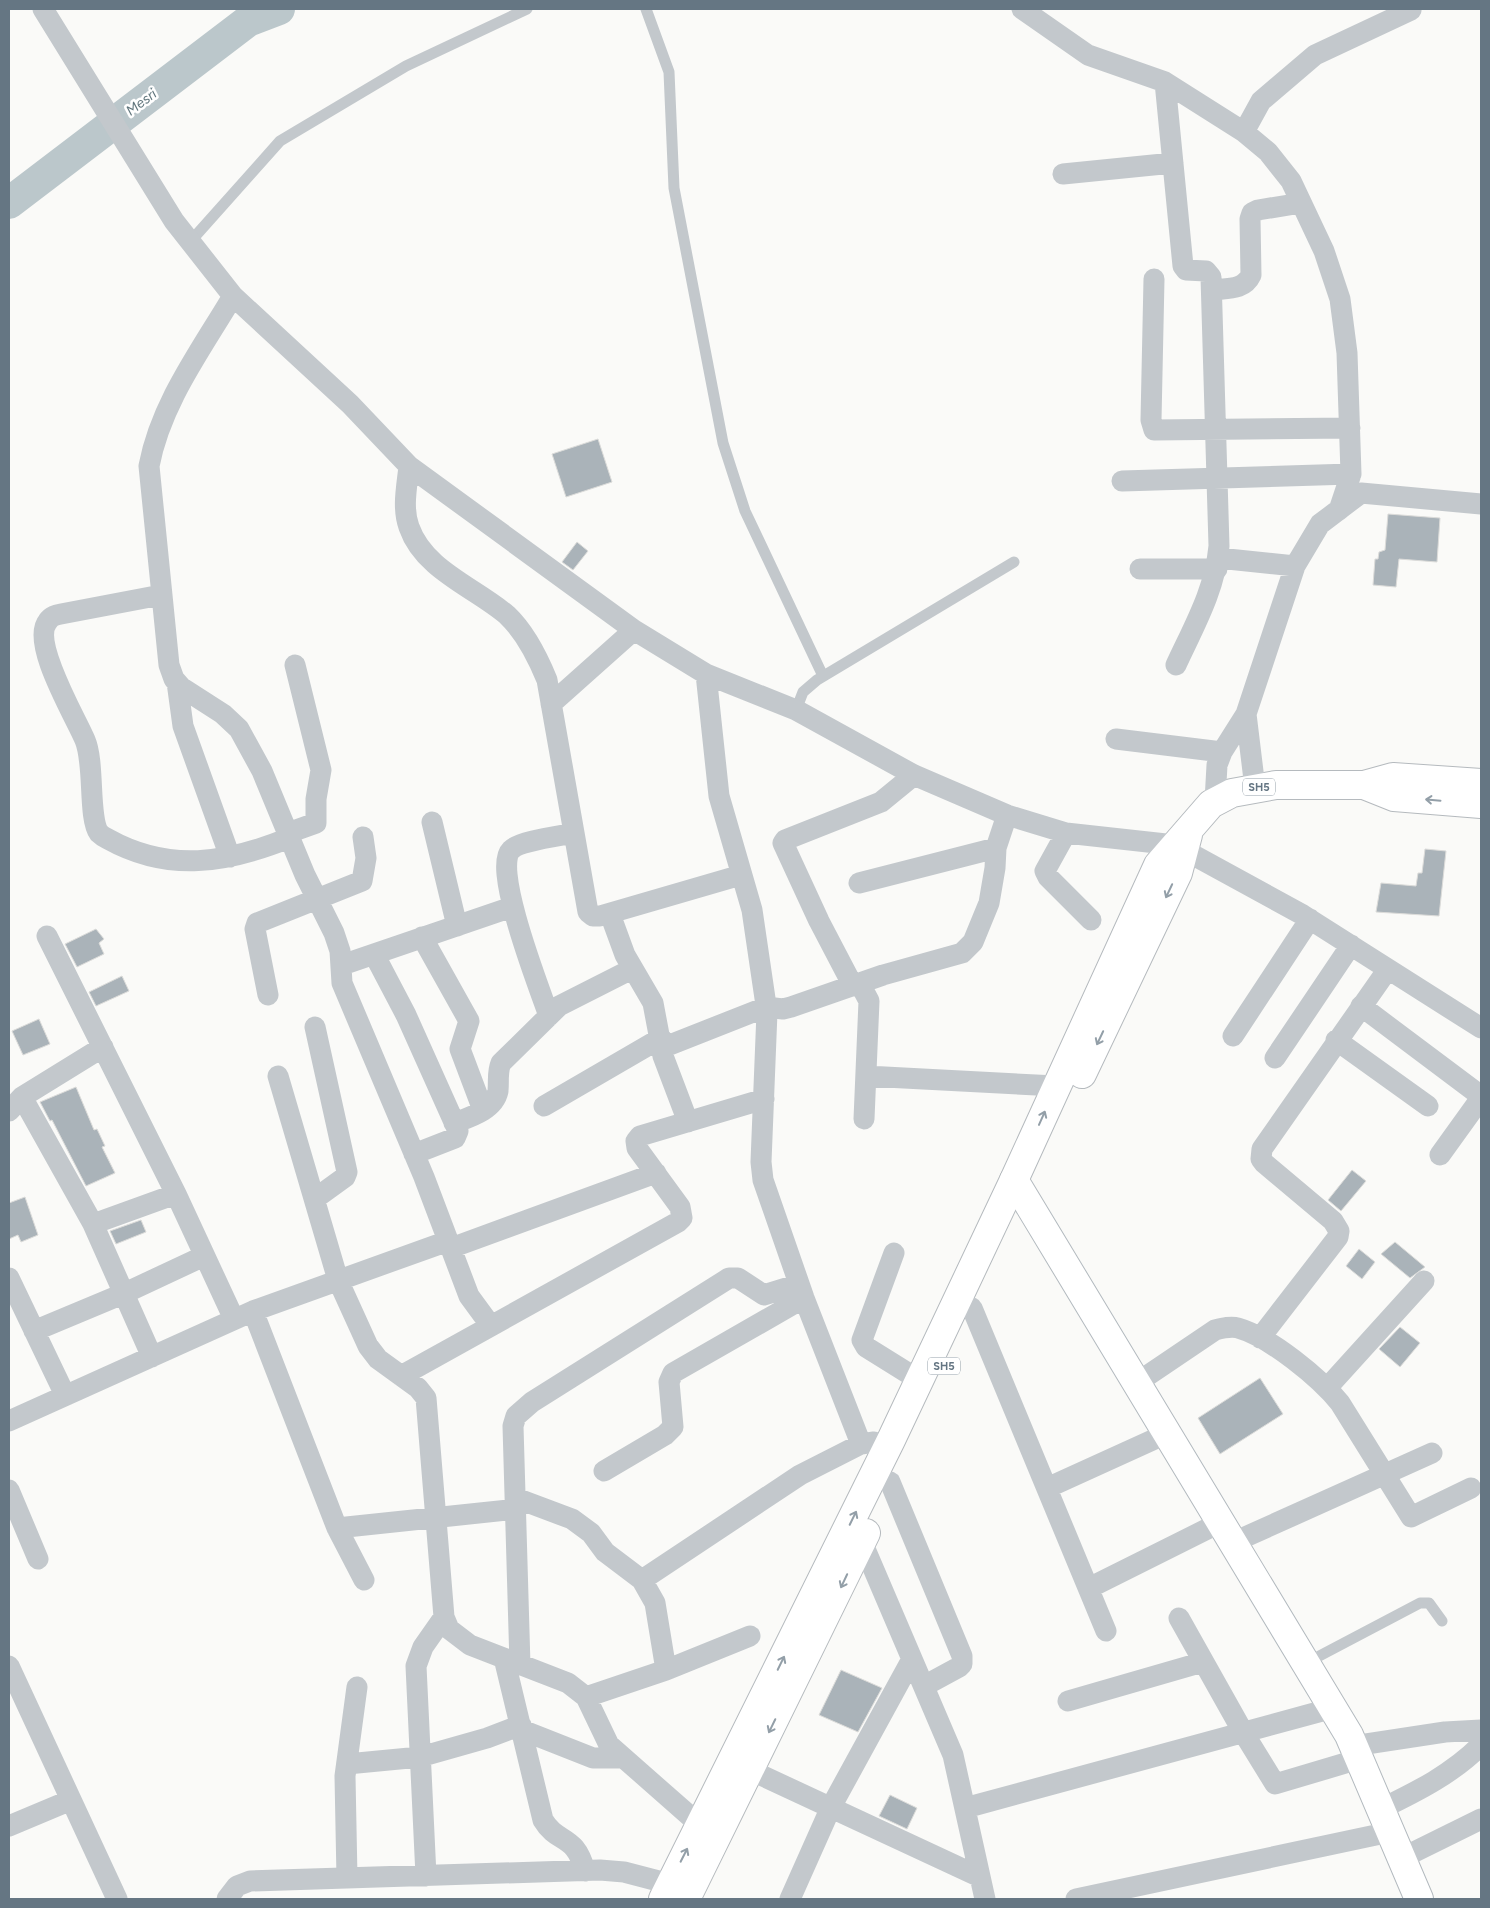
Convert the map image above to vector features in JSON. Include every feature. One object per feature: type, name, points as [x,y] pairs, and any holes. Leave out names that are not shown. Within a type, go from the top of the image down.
[{"type":"main road","name":"SH5","points":[[673,1894],[750,1770],[862,1542],[972,1308],[1056,1086],[1158,865],[1183,841],[1215,801],[1232,793],[1276,785],[1364,785],[1393,777],[1481,782]]},
{"type":"main road","name":"SH5","points":[[1364,785],[1394,797],[1481,804]]},
{"type":"main road","name":"SH5","points":[[673,1894],[700,1825],[919,1380],[1019,1188],[1178,873],[1183,841]]},
{"type":"main road","points":[[1019,1188],[1138,1382],[1333,1708],[1356,1752],[1419,1899]]},
{"type":"street","points":[[1022,9],[1088,55],[1165,82],[1244,132],[1268,152],[1291,181],[1324,252],[1340,299],[1347,353],[1351,474],[1339,510]]},
{"type":"street","points":[[1244,132],[1261,101],[1315,55],[1411,10]]},
{"type":"street","points":[[45,12],[174,221],[233,296],[350,404],[409,466],[634,630],[706,674],[796,710],[914,775],[1007,816],[1066,833],[1183,841],[1481,1028]]},
{"type":"street","points":[[1165,82],[1184,266],[1186,270],[1208,272],[1212,290],[1218,563],[1212,587],[1176,665]]},
{"type":"street","points":[[1063,174],[1173,163]]},
{"type":"street","points":[[1212,290],[1243,286],[1247,283],[1251,275],[1250,220],[1252,213],[1258,210],[1301,203]]},
{"type":"street","points":[[1154,278],[1152,427],[1159,432],[1350,428]]},
{"type":"street","points":[[233,296],[168,405],[154,439],[149,466],[169,665],[181,687],[223,714],[239,729],[262,771],[288,836],[334,933],[340,951],[342,983],[414,1154],[469,1296],[491,1326]]},
{"type":"street","points":[[409,466],[406,512],[414,541],[428,558],[507,616],[540,662],[547,680],[588,912],[592,916],[610,914],[742,875]]},
{"type":"street","points":[[1122,480],[1216,480],[1351,474]]},
{"type":"street","points":[[1215,801],[1215,778],[1222,752],[1246,714],[1295,566],[1320,524],[1361,493],[1481,504]]},
{"type":"street","points":[[1140,568],[1218,563],[1295,566]]},
{"type":"street","points":[[161,595],[52,616],[44,627],[44,638],[59,690],[86,740],[90,756],[95,822],[99,833],[107,839],[145,856],[177,862],[230,857],[253,852],[316,824],[316,798],[321,770],[296,665]]},
{"type":"street","points":[[551,704],[634,630]]},
{"type":"street","points":[[706,674],[718,796],[752,910],[767,1013],[761,1162],[764,1180],[802,1291],[861,1444]]},
{"type":"street","points":[[177,682],[183,726],[230,857]]},
{"type":"street","points":[[1246,714],[1255,788]]},
{"type":"street","points":[[1116,739],[1222,752]]},
{"type":"street","points":[[864,1119],[868,1001],[856,985],[819,921],[783,843],[785,840],[881,802],[914,775]]},
{"type":"street","points":[[544,1106],[662,1043],[791,1008],[856,985],[962,953],[973,942],[989,902],[995,868],[996,848],[1007,816]]},
{"type":"street","points":[[432,822],[457,926]]},
{"type":"street","points":[[549,1016],[512,907],[506,862],[510,850],[516,846],[574,832]]},
{"type":"street","points":[[1066,833],[1045,871],[1048,877],[1091,920]]},
{"type":"street","points":[[268,995],[255,929],[257,923],[362,881],[366,858],[363,837]]},
{"type":"street","points":[[859,883],[996,848]]},
{"type":"street","points":[[342,965],[512,907]]},
{"type":"street","points":[[610,914],[625,955],[653,1002],[663,1056],[688,1122]]},
{"type":"street","points":[[1233,1036],[1310,919]]},
{"type":"street","points":[[47,936],[176,1194],[204,1256],[244,1315],[337,1528],[364,1580]]},
{"type":"street","points":[[422,938],[467,1015],[469,1026],[460,1049],[483,1110]]},
{"type":"street","points":[[1275,1058],[1351,945]]},
{"type":"street","points":[[374,954],[406,1015],[458,1131],[455,1138],[414,1154]]},
{"type":"street","points":[[454,1124],[483,1110],[494,1101],[498,1091],[498,1070],[501,1063],[559,1006],[632,969]]},
{"type":"street","points":[[1260,1338],[1338,1236],[1339,1231],[1333,1221],[1264,1163],[1261,1155],[1336,1040],[1388,969]]},
{"type":"street","points":[[1361,1006],[1481,1097],[1440,1155]]},
{"type":"street","points":[[315,1028],[348,1172],[345,1177],[316,1198]]},
{"type":"street","points":[[1336,1040],[1428,1106]]},
{"type":"street","points":[[103,1047],[15,1104],[93,1224],[126,1293],[152,1357]]},
{"type":"street","points":[[278,1076],[316,1198],[335,1268],[373,1354],[426,1398],[438,1516],[444,1617],[449,1629],[458,1638],[568,1683],[586,1697],[604,1737],[623,1758],[700,1825]]},
{"type":"street","points":[[866,1076],[1056,1086]]},
{"type":"street","points":[[401,1376],[678,1222],[682,1218],[680,1207],[637,1148],[636,1141],[640,1136],[764,1099]]},
{"type":"street","points":[[9,1421],[244,1315],[335,1268],[449,1244],[656,1173]]},
{"type":"street","points":[[93,1224],[176,1194]]},
{"type":"street","points":[[894,1253],[862,1335],[862,1344],[919,1380]]},
{"type":"street","points":[[34,1331],[126,1293],[204,1256]]},
{"type":"street","points":[[9,1278],[65,1395]]},
{"type":"street","points":[[585,1871],[581,1857],[572,1843],[553,1831],[543,1820],[521,1728],[512,1661],[516,1504],[514,1426],[516,1416],[523,1409],[729,1278],[738,1278],[764,1295],[802,1291]]},
{"type":"street","points":[[1328,1388],[1424,1281]]},
{"type":"street","points":[[604,1471],[665,1435],[673,1427],[669,1382],[674,1373],[802,1291]]},
{"type":"street","points":[[972,1308],[1106,1630]]},
{"type":"street","points":[[1138,1382],[1216,1330],[1227,1327],[1238,1328],[1260,1338],[1312,1372],[1328,1388],[1340,1403],[1411,1518],[1471,1488]]},
{"type":"street","points":[[1047,1488],[1168,1433]]},
{"type":"street","points":[[642,1580],[800,1475],[861,1444],[891,1440]]},
{"type":"street","points":[[1089,1588],[1228,1532],[1384,1476],[1432,1453]]},
{"type":"street","points":[[890,1482],[962,1656],[962,1664],[959,1668],[924,1686]]},
{"type":"street","points":[[9,1490],[38,1559]]},
{"type":"street","points":[[337,1528],[438,1516],[516,1504],[572,1519],[591,1533],[605,1552],[642,1580],[655,1603],[666,1670]]},
{"type":"street","points":[[862,1542],[953,1755],[985,1899]]},
{"type":"street","points":[[426,1876],[416,1666],[423,1647],[444,1617]]},
{"type":"street","points":[[1179,1618],[1243,1732],[1275,1784],[1356,1752],[1445,1732],[1481,1730]]},
{"type":"street","points":[[586,1697],[666,1670],[750,1636]]},
{"type":"street","points":[[790,1899],[830,1807],[912,1659]]},
{"type":"street","points":[[1068,1701],[1204,1662]]},
{"type":"street","points":[[9,1666],[117,1899]]},
{"type":"street","points":[[347,1878],[345,1776],[357,1687]]},
{"type":"street","points":[[965,1808],[1333,1708]]},
{"type":"street","points":[[347,1764],[420,1757],[521,1728],[593,1758],[623,1758]]},
{"type":"street","points":[[1076,1899],[1386,1820],[1452,1771],[1481,1745]]},
{"type":"street","points":[[750,1770],[980,1877]]},
{"type":"street","points":[[11,1824],[71,1800]]},
{"type":"street","points":[[1402,1858],[1481,1819]]},
{"type":"street","points":[[227,1899],[237,1886],[250,1881],[585,1871],[612,1871],[673,1894]]},
{"type":"lane","points":[[190,242],[280,141],[406,66],[527,9]]},
{"type":"lane","points":[[646,9],[669,72],[674,188],[723,443],[746,511],[823,676]]},
{"type":"lane","points":[[796,710],[803,692],[823,676],[1014,562]]},
{"type":"lane","points":[[1306,1663],[1420,1603],[1429,1603],[1442,1621]]},
{"type":"building","points":[[598,439],[612,482],[566,497],[552,454]]},
{"type":"building","points":[[1388,514],[1440,518],[1437,562],[1399,559],[1396,587],[1373,585],[1375,559],[1378,559],[1379,552],[1385,550]]},
{"type":"building","points":[[577,542],[588,551],[573,570],[562,562]]},
{"type":"building","points":[[1425,849],[1446,851],[1439,916],[1376,912],[1381,883],[1416,886],[1418,873],[1422,873]]},
{"type":"building","points":[[96,929],[104,939],[99,943],[104,954],[77,967],[65,944]]},
{"type":"building","points":[[122,976],[129,991],[96,1006],[89,992]]},
{"type":"building","points":[[39,1019],[50,1044],[23,1055],[12,1031]]},
{"type":"building","points":[[76,1087],[94,1130],[97,1129],[105,1146],[102,1147],[115,1173],[86,1186],[52,1120],[50,1121],[40,1102]]},
{"type":"building","points":[[1352,1170],[1366,1181],[1341,1211],[1328,1200]]},
{"type":"building","points":[[25,1197],[38,1235],[21,1242],[18,1235],[9,1239],[9,1203]]},
{"type":"building","points":[[141,1220],[146,1232],[116,1244],[110,1231]]},
{"type":"building","points":[[1395,1242],[1425,1267],[1410,1278],[1381,1254]]},
{"type":"building","points":[[1359,1249],[1375,1262],[1362,1279],[1346,1266]]},
{"type":"building","points":[[1400,1327],[1420,1343],[1400,1367],[1379,1349]]},
{"type":"building","points":[[1260,1378],[1283,1414],[1220,1454],[1198,1418]]},
{"type":"building","points":[[841,1670],[882,1688],[858,1732],[819,1715]]},
{"type":"building","points":[[890,1795],[917,1808],[907,1829],[879,1816]]},
{"type":"waterway","name":"Mesri","points":[[9,203],[248,21],[279,9]]}]
